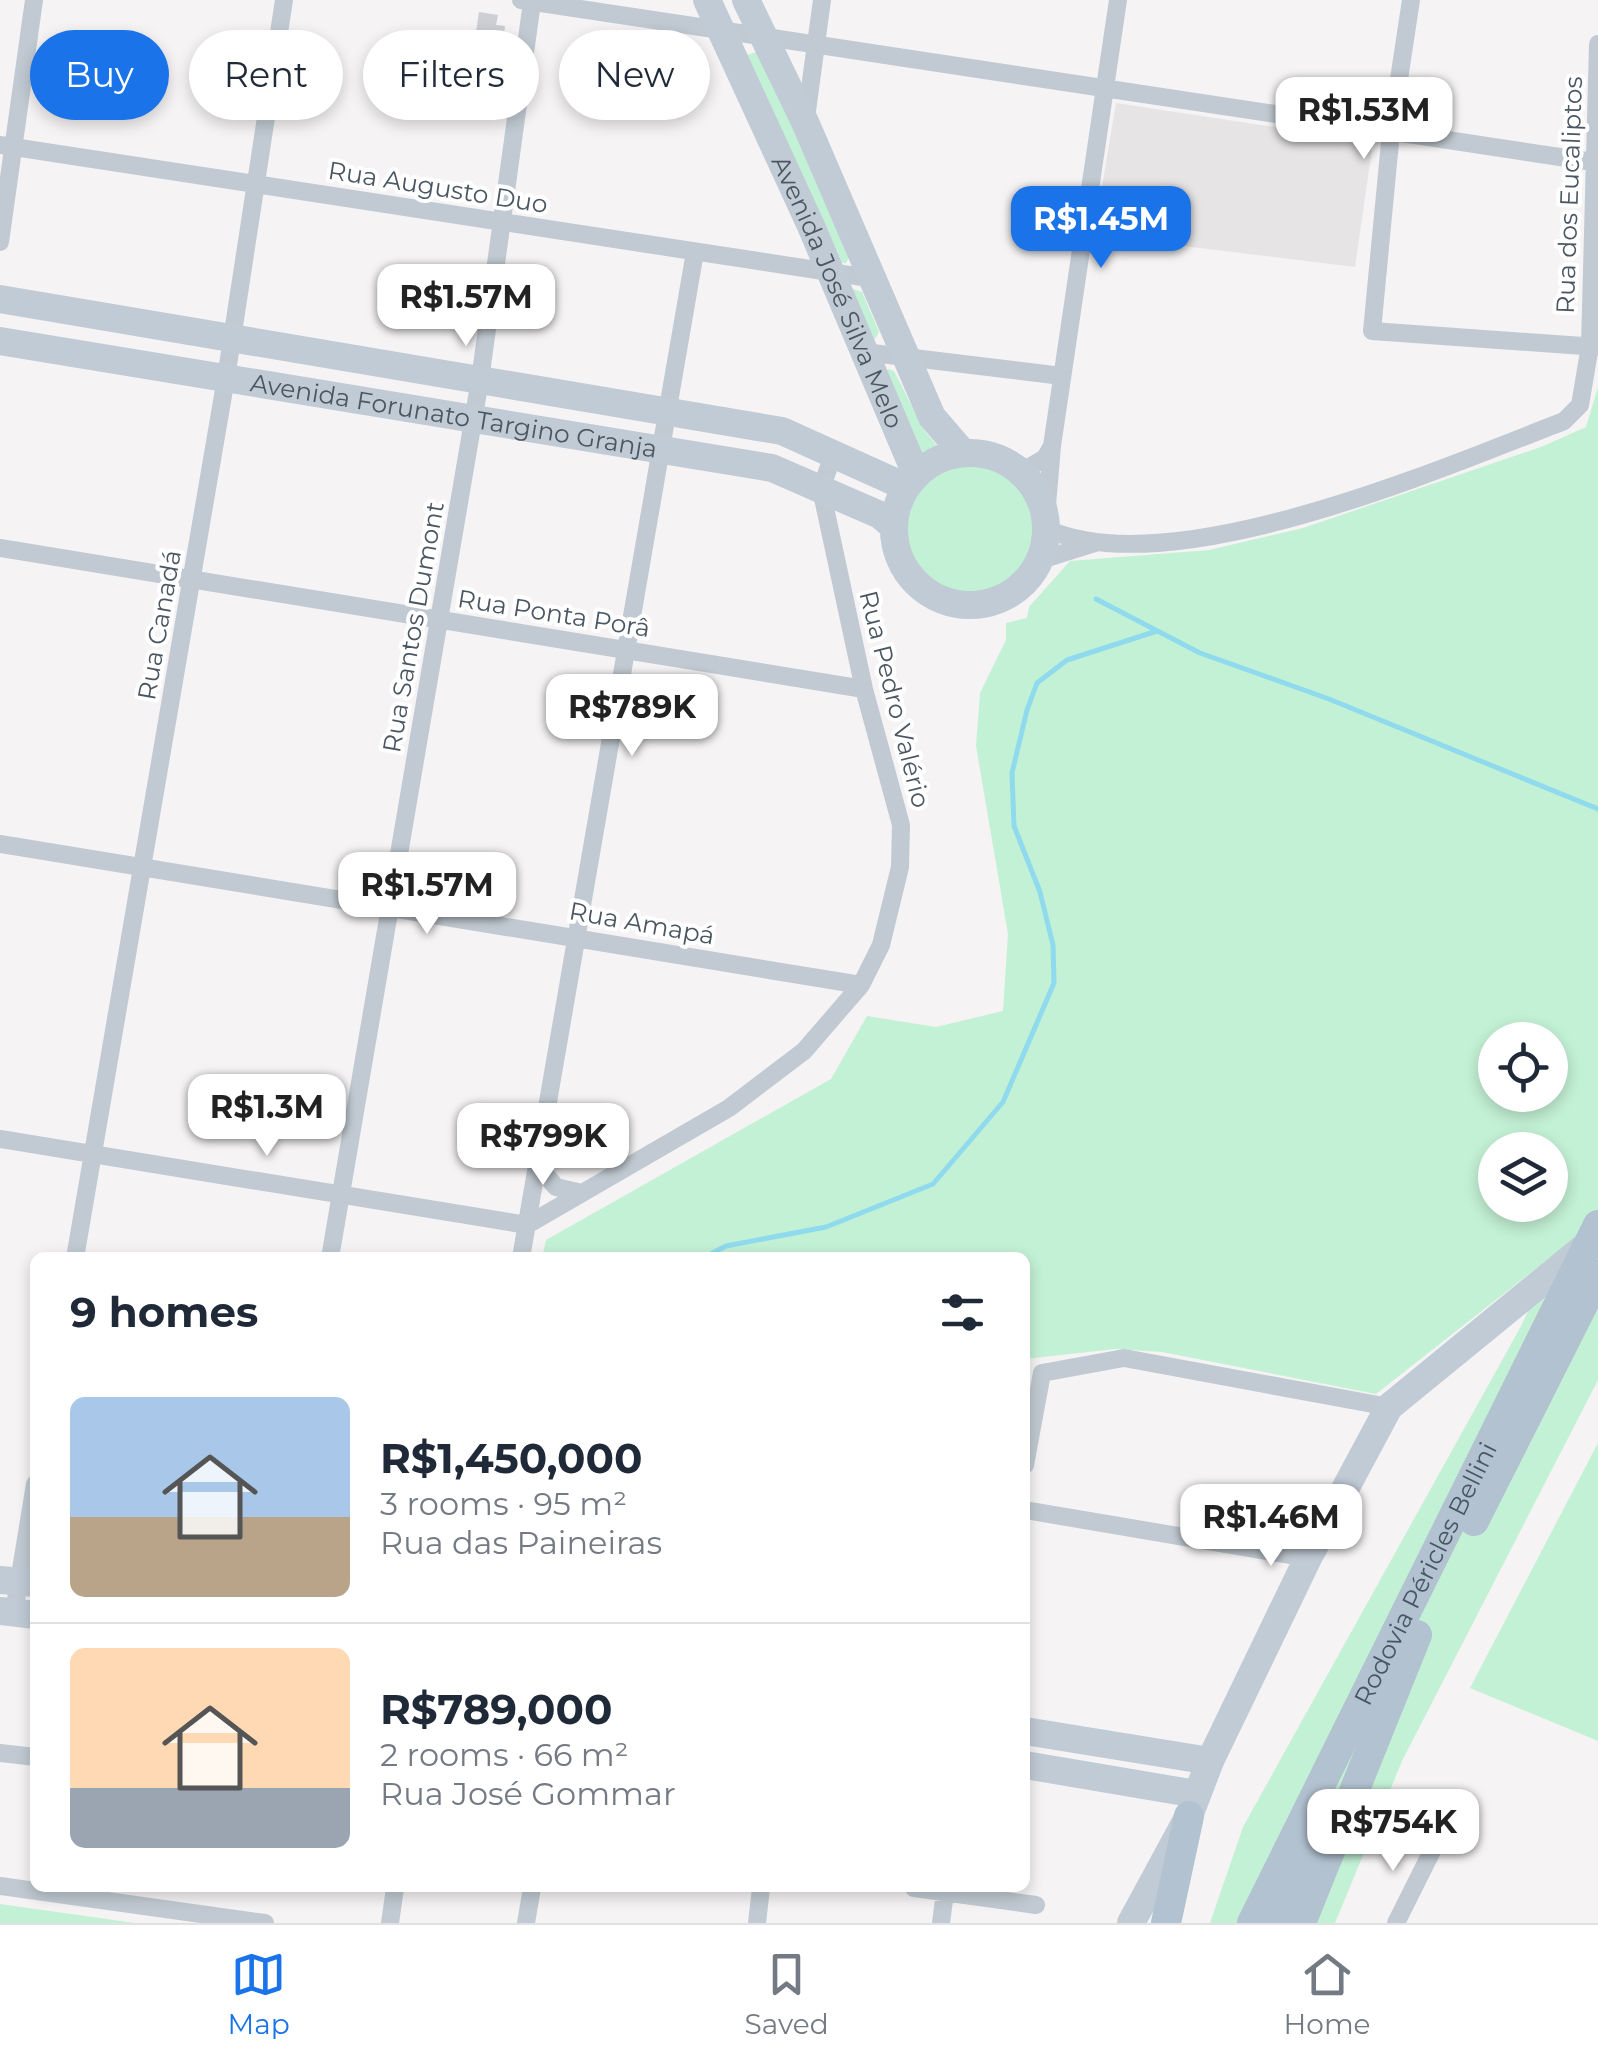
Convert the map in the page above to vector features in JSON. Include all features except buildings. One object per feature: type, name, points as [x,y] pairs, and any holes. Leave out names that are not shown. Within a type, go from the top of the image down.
[{"type":"main road","name":"Rodovia Péricles Bellini","points":[[1252,1923],[1593,1235]]},
{"type":"main road","name":"Rodovia Péricles Bellini","points":[[1276,1923],[1598,1275]]},
{"type":"main road","points":[[1301,1923],[1417,1635]]},
{"type":"main road","points":[[1166,1923],[1193,1805]]},
{"type":"street","points":[[0,242],[6,146],[34,0]]},
{"type":"street","name":"Rua Canadá","points":[[76,1252],[226,378],[284,0]]},
{"type":"street","name":"Avenida José Silva Melo","points":[[706,0],[725,32],[830,272],[911,481]]},
{"type":"street","name":"Avenida José Silva Melo","points":[[746,0],[806,122],[869,278],[932,418],[963,453]]},
{"type":"street","points":[[806,122],[822,0]]},
{"type":"street","points":[[1041,560],[1052,446],[1118,0]]},
{"type":"street","points":[[1411,0],[1391,132],[1372,331],[1594,347]]},
{"type":"street","points":[[526,1],[1593,162]]},
{"type":"street","name":"Rua Santos Dumont","points":[[331,1252],[474,419],[502,222],[526,1]]},
{"type":"street","name":"Rua dos Eucaliptos","points":[[1095,543],[1168,543],[1222,534],[1400,482],[1564,422],[1580,404],[1594,347],[1593,162],[1598,44]]},
{"type":"street","name":"Rua Augusto Duo","points":[[6,146],[869,278]]},
{"type":"street","points":[[523,1252],[695,252]]},
{"type":"street","name":"Avenida Forunato Targino Granja","points":[[0,300],[782,431],[833,455],[911,481]]},
{"type":"street","name":"Avenida Forunato Targino Granja","points":[[0,341],[772,468],[880,515],[893,526]]},
{"type":"street","points":[[864,352],[1062,376]]},
{"type":"street","points":[[1021,472],[1045,458],[1052,446]]},
{"type":"street","points":[[1046,523],[1041,500],[1021,472],[994,457],[963,453],[946,456],[911,481],[893,526],[906,571],[922,588],[954,603],[988,603],[1010,595],[1041,560],[1095,543]]},
{"type":"street","points":[[821,489],[833,455]]},
{"type":"street","name":"Rua Pedro Valério","points":[[527,1225],[729,1108],[804,1051],[861,986],[890,915],[900,868],[900,825],[864,689],[821,489]]},
{"type":"street","points":[[1046,523],[1095,543]]},
{"type":"street","name":"Rua Ponta Porâ","points":[[0,548],[864,689]]},
{"type":"street","name":"Rua Amapá","points":[[0,844],[861,986]]},
{"type":"street","points":[[0,1139],[527,1225]]},
{"type":"street","points":[[537,1165],[556,1188],[582,1192]]},
{"type":"street","points":[[1131,1923],[1193,1805],[1210,1761],[1308,1558],[1389,1406],[1593,1235]]},
{"type":"street","points":[[1030,1438],[1042,1373],[1124,1358],[1389,1406]]},
{"type":"street","points":[[1030,1511],[1308,1558]]},
{"type":"street","points":[[16,1613],[30,1513]]},
{"type":"street","points":[[1030,1732],[1210,1761]]},
{"type":"street","points":[[0,1753],[30,1757]]},
{"type":"street","points":[[1030,1767],[1193,1805]]},
{"type":"street","points":[[1396,1923],[1434,1846]]},
{"type":"street","points":[[0,1886],[30,1890]]},
{"type":"street","points":[[43,1892],[266,1923]]},
{"type":"street","points":[[390,1923],[394,1892]]},
{"type":"street","points":[[526,1923],[531,1892]]},
{"type":"street","points":[[758,1923],[761,1892]]},
{"type":"street","points":[[941,1923],[945,1892],[1036,1906]]},
{"type":"shaded area","points":[[1116,103],[1373,142],[1355,267],[1094,235]]},
{"type":"green space","points":[[756,52],[762,56],[850,256],[846,263],[837,262],[747,55]]},
{"type":"green space","points":[[853,289],[862,292],[879,332],[875,339],[867,339],[849,294]]},
{"type":"green space","points":[[888,369],[894,371],[924,430],[939,448],[918,458],[884,375]]},
{"type":"green space","points":[[1598,387],[1598,1380],[1402,1761],[1335,1923],[1210,1923],[1243,1827],[1520,1328],[1557,1252],[1376,1394],[1162,1352],[1115,1349],[1030,1358],[1030,1252],[543,1252],[546,1240],[831,1079],[867,1016],[936,1027],[1003,1011],[1008,934],[976,746],[980,693],[1006,640],[1006,623],[1027,618],[1029,607],[1070,561],[1209,550],[1303,528],[1541,447],[1586,427]]},
{"type":"green space","points":[[970,464],[995,469],[1017,484],[1032,506],[1037,531],[1032,556],[1017,578],[995,593],[970,598],[945,593],[923,578],[908,556],[903,531],[908,506],[923,484],[945,469]]},
{"type":"green space","points":[[1598,1443],[1598,1741],[1470,1688]]},
{"type":"green space","points":[[0,1904],[135,1923],[0,1923]]},
{"type":"waterway","points":[[1096,599],[1200,653],[1329,699],[1598,809]]},
{"type":"waterway","points":[[714,1252],[726,1246],[826,1227],[933,1184],[1003,1102],[1054,983],[1053,945],[1040,892],[1014,826],[1012,773],[1027,710],[1037,683],[1067,660],[1157,631]]}]
